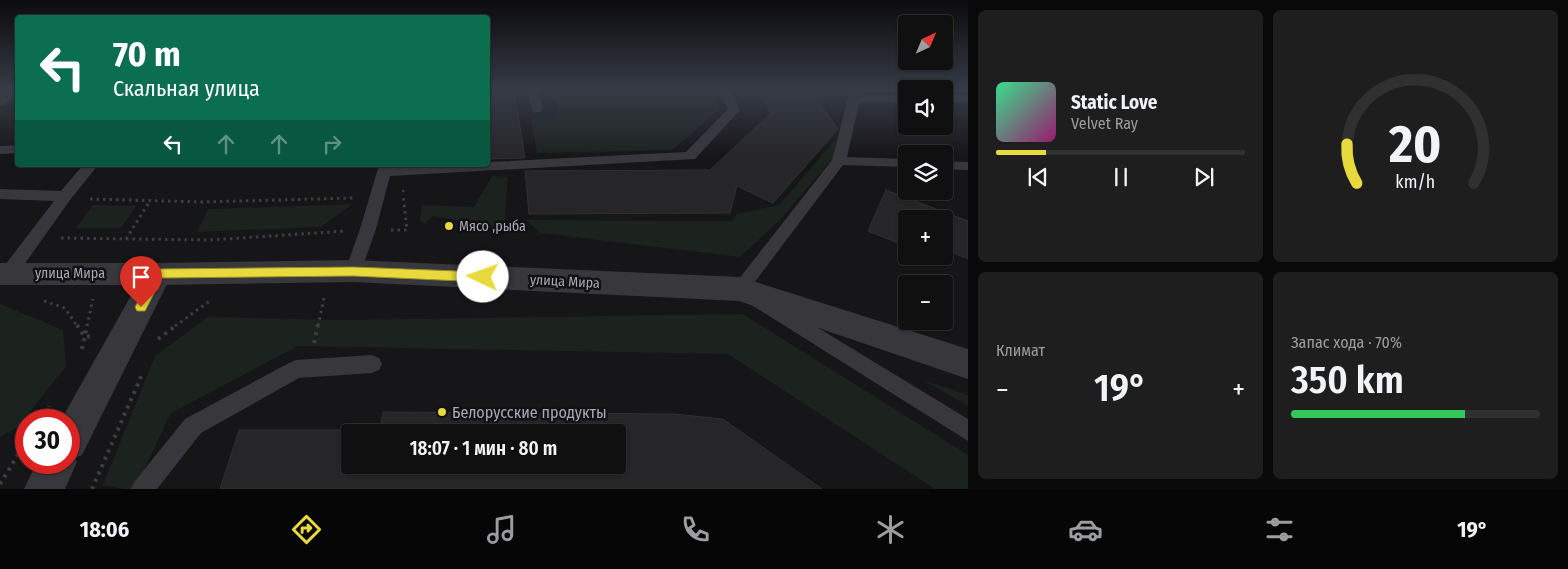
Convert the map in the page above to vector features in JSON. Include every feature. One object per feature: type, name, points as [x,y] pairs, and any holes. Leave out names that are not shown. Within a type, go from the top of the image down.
[{"type":"street","name":"улица Мира","points":[[4,274],[353,271],[740,289],[968,364]]},
{"type":"street","points":[[80,421],[158,274]]},
{"type":"street","points":[[44,489],[52,474]]},
{"type":"lane","points":[[490,166],[690,156],[731,113]]},
{"type":"lane","points":[[851,113],[839,161],[740,289],[968,431]]},
{"type":"lane","points":[[0,150],[15,149]]},
{"type":"lane","points":[[839,161],[898,163]]},
{"type":"lane","points":[[953,165],[968,166]]},
{"type":"lane","points":[[4,274],[89,167]]},
{"type":"lane","points":[[353,271],[368,230],[376,197],[386,168],[402,171],[479,167]]},
{"type":"lane","points":[[0,194],[65,196]]},
{"type":"lane","points":[[143,489],[193,426],[296,369],[372,364]]},
{"type":"path","points":[[65,231],[59,238],[210,240],[368,230],[407,230],[402,171]]},
{"type":"path","points":[[86,205],[91,198],[202,202],[376,197]]},
{"type":"path","points":[[126,239],[150,200]]},
{"type":"path","points":[[157,340],[214,296]]},
{"type":"path","points":[[37,299],[65,308],[84,336]]},
{"type":"path","points":[[314,347],[320,312]]},
{"type":"path","points":[[92,489],[145,366]]},
{"type":"path","points":[[0,484],[15,460]]},
{"type":"shaded area","points":[[559,113],[716,113],[672,150],[537,153],[531,118],[560,117]]},
{"type":"shaded area","points":[[836,139],[833,158],[780,220],[740,257],[540,233],[526,220],[732,221],[737,214],[779,205]]},
{"type":"shaded area","points":[[492,176],[508,177],[504,227],[472,231],[467,221],[433,216],[424,224],[420,220],[422,205],[474,207]]},
{"type":"shaded area","points":[[353,204],[321,227],[197,232],[208,209]]},
{"type":"shaded area","points":[[93,205],[136,206],[121,228],[76,228]]},
{"type":"shaded area","points":[[0,304],[63,330],[66,366],[32,409],[15,409],[15,429],[0,437]]},
{"type":"shaded area","points":[[743,314],[968,455],[968,489],[935,489],[728,354],[298,346],[171,413],[135,489],[103,485],[155,356],[208,317],[342,320]]},
{"type":"shaded area","points":[[923,380],[968,395],[968,406]]},
{"type":"building","points":[[490,113],[518,113],[525,158],[490,159]]},
{"type":"building","points":[[771,113],[827,113],[838,129],[773,203],[737,186],[730,213],[529,214],[525,171],[710,170]]},
{"type":"building","points":[[886,190],[898,195],[898,200],[912,200],[939,210],[898,210],[898,243],[868,231]]},
{"type":"building","points":[[953,215],[968,221],[968,259],[953,253]]},
{"type":"building","points":[[383,412],[674,414],[723,419],[822,489],[220,489],[239,430],[341,430],[341,474],[626,474],[626,424],[381,424]]},
{"type":"place","name":"Мясо ,рыба","points":[[449,226]]},
{"type":"place","name":"Белорусские продукты","points":[[442,412]]},
{"type":"route","points":[[141,307],[158,274],[353,271],[483,277]]}]
